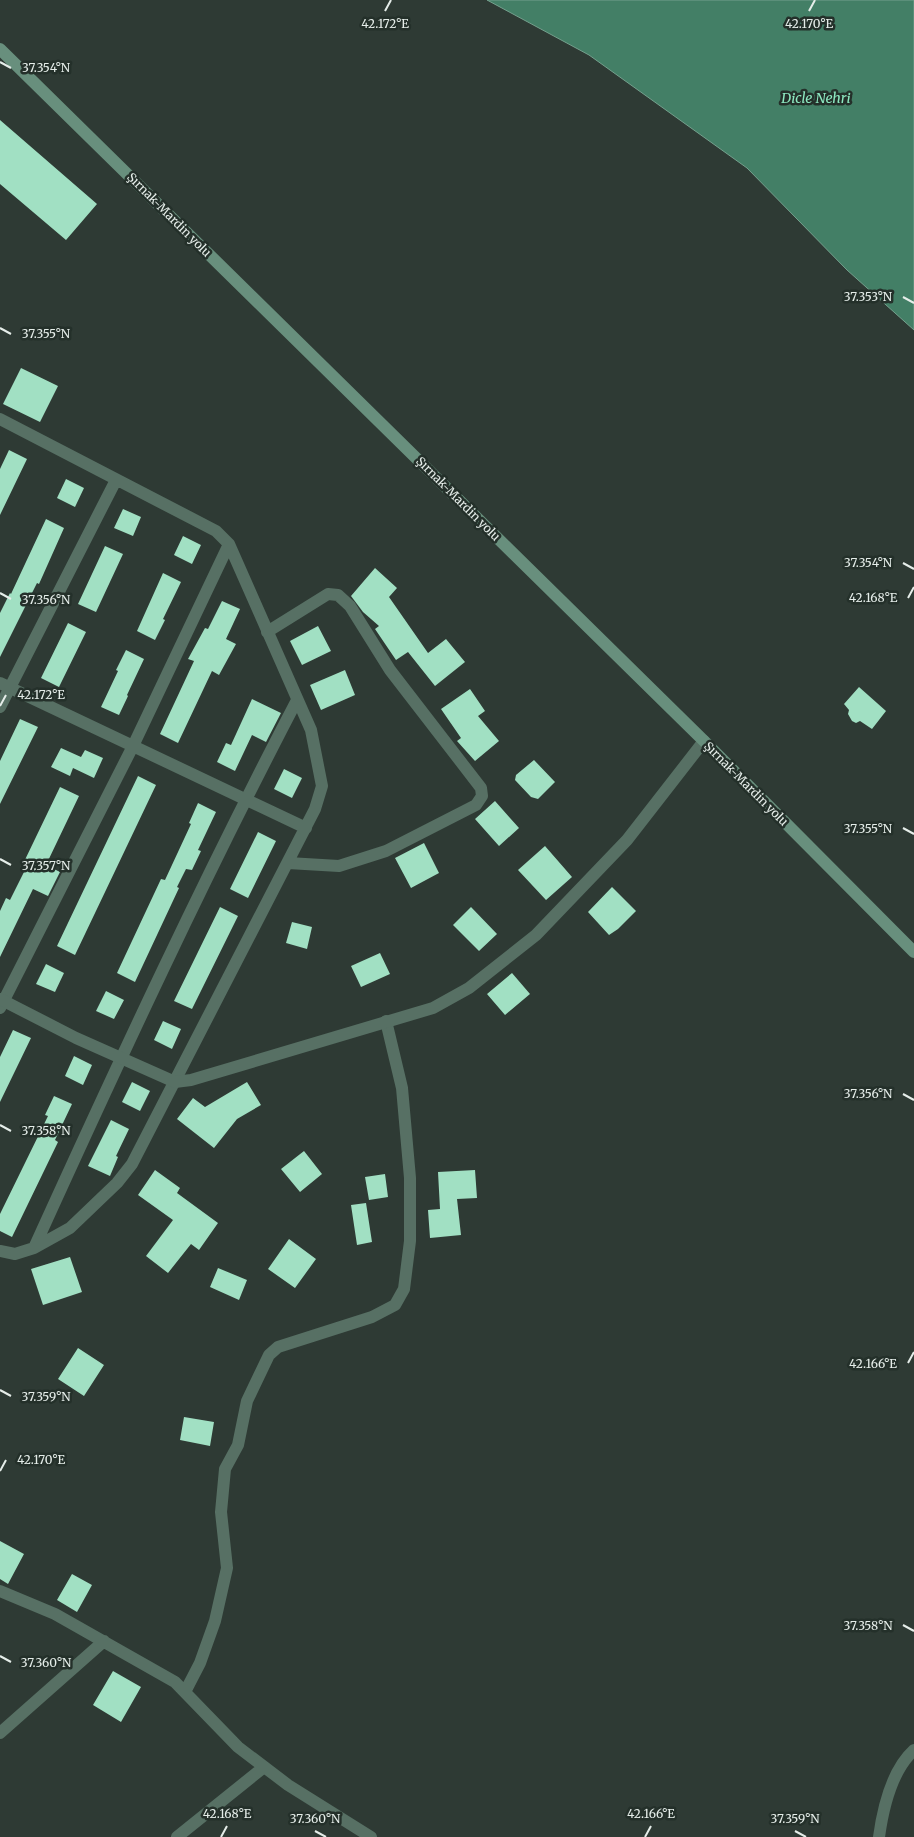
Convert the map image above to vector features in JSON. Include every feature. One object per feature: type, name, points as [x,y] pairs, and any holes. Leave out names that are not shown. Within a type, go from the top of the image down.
[{"type":"main road","name":"Şırnak-Mardin yolu","points":[[0,49],[704,741],[914,952]]},
{"type":"street","points":[[0,419],[216,531],[229,544],[311,730],[322,786],[315,809],[306,828],[132,1164],[117,1183],[70,1228],[34,1248],[15,1254],[0,1251]]},
{"type":"street","points":[[0,707],[5,685],[116,480]]},
{"type":"street","points":[[229,544],[133,746],[1,1003],[174,1082],[191,1080],[432,1008],[469,988],[536,935],[627,840],[704,741]]},
{"type":"street","points":[[267,632],[328,594],[338,595],[350,606],[390,670],[481,788],[482,796],[476,805],[386,851],[339,866],[288,862]]},
{"type":"street","points":[[5,685],[306,828]]},
{"type":"street","points":[[34,1248],[120,1058],[245,799],[298,700]]},
{"type":"street","points":[[185,1692],[200,1663],[215,1621],[227,1568],[221,1512],[225,1468],[238,1445],[247,1401],[264,1362],[278,1347],[300,1338],[372,1317],[395,1305],[404,1290],[410,1241],[410,1178],[402,1088],[386,1021]]},
{"type":"street","points":[[0,1591],[55,1614],[175,1682],[238,1747],[288,1785],[367,1836]]},
{"type":"street","points":[[0,1733],[104,1641]]},
{"type":"street","points":[[879,1837],[881,1820],[896,1774],[905,1758],[914,1750]]},
{"type":"street","points":[[177,1837],[264,1767]]},
{"type":"water","name":"Dicle Nehri","points":[[487,0],[914,0],[914,330],[847,270],[747,168],[589,55]]},
{"type":"building","points":[[0,120],[97,204],[66,240],[0,184]]},
{"type":"building","points":[[21,368],[58,386],[40,422],[3,404]]},
{"type":"building","points":[[9,450],[27,459],[0,515],[0,469]]},
{"type":"building","points":[[66,479],[84,488],[75,507],[57,498]]},
{"type":"building","points":[[123,509],[141,517],[133,536],[114,528]]},
{"type":"building","points":[[46,519],[64,528],[39,584],[37,583],[0,657],[0,613],[11,594]]},
{"type":"building","points":[[183,536],[201,545],[192,564],[174,555]]},
{"type":"building","points":[[105,546],[123,554],[96,612],[78,604]]},
{"type":"building","points":[[375,568],[397,588],[389,597],[428,653],[446,639],[465,662],[435,686],[408,652],[396,660],[375,629],[379,626],[363,612],[351,596]]},
{"type":"building","points":[[163,573],[181,582],[155,640],[137,631]]},
{"type":"building","points":[[222,601],[240,609],[226,639],[236,644],[219,675],[212,671],[178,743],[160,734],[194,661],[188,659],[205,628],[208,629]]},
{"type":"building","points":[[68,623],[86,632],[59,687],[41,678]]},
{"type":"building","points":[[318,626],[331,651],[302,665],[290,641]]},
{"type":"building","points":[[126,650],[144,659],[119,715],[101,707]]},
{"type":"building","points":[[345,670],[355,695],[321,710],[310,685]]},
{"type":"building","points":[[859,687],[886,711],[872,729],[860,721],[856,723],[852,721],[848,714],[849,710],[844,704]]},
{"type":"building","points":[[470,689],[485,711],[478,716],[499,741],[475,761],[457,741],[461,738],[441,709]]},
{"type":"building","points":[[252,699],[281,713],[266,742],[252,735],[235,771],[217,762],[226,743],[231,745]]},
{"type":"building","points":[[20,719],[38,727],[0,804],[0,761]]},
{"type":"building","points":[[61,748],[81,757],[85,750],[103,758],[94,778],[73,768],[70,776],[51,767]]},
{"type":"building","points":[[534,760],[555,782],[538,799],[531,797],[515,780],[516,775]]},
{"type":"building","points":[[284,769],[302,778],[292,798],[274,789]]},
{"type":"building","points":[[138,776],[156,785],[75,955],[57,946]]},
{"type":"building","points":[[60,787],[79,796],[46,865],[60,872],[48,896],[33,889],[0,957],[0,911],[6,898],[10,900],[26,868],[22,866]]},
{"type":"building","points":[[495,801],[519,828],[499,846],[475,819]]},
{"type":"building","points":[[198,803],[216,812],[198,850],[201,851],[192,870],[186,869],[135,982],[117,973],[161,879],[165,880],[191,824],[189,823]]},
{"type":"building","points":[[258,832],[276,841],[248,898],[230,889]]},
{"type":"building","points":[[424,843],[439,873],[411,888],[395,858]]},
{"type":"building","points":[[545,846],[572,877],[546,900],[518,870]]},
{"type":"building","points":[[612,887],[636,911],[609,935],[588,912]]},
{"type":"building","points":[[220,907],[238,916],[192,1009],[174,1001]]},
{"type":"building","points":[[471,907],[497,934],[479,951],[453,925]]},
{"type":"building","points":[[292,922],[312,927],[307,949],[286,943]]},
{"type":"building","points":[[380,953],[390,974],[361,987],[351,966]]},
{"type":"building","points":[[46,964],[64,973],[55,992],[36,984]]},
{"type":"building","points":[[512,973],[530,994],[505,1015],[487,994]]},
{"type":"building","points":[[106,991],[124,1000],[114,1019],[96,1011]]},
{"type":"building","points":[[163,1021],[181,1029],[172,1049],[154,1040]]},
{"type":"building","points":[[13,1030],[31,1038],[0,1102],[0,1057]]},
{"type":"building","points":[[74,1056],[92,1065],[83,1085],[65,1076]]},
{"type":"building","points":[[132,1082],[150,1091],[140,1111],[122,1102]]},
{"type":"building","points":[[247,1082],[261,1105],[237,1119],[214,1148],[177,1119],[193,1098],[205,1107]]},
{"type":"building","points":[[54,1096],[72,1104],[55,1140],[58,1142],[12,1237],[0,1231],[0,1214],[48,1116],[45,1115]]},
{"type":"building","points":[[111,1120],[129,1129],[116,1156],[118,1157],[110,1176],[88,1166]]},
{"type":"building","points":[[304,1151],[322,1174],[300,1192],[281,1169]]},
{"type":"building","points":[[155,1170],[180,1188],[177,1193],[218,1223],[199,1250],[191,1244],[168,1273],[146,1256],[173,1220],[138,1195]]},
{"type":"building","points":[[475,1170],[477,1198],[457,1199],[461,1235],[430,1238],[428,1210],[440,1209],[438,1172]]},
{"type":"building","points":[[385,1174],[388,1197],[369,1200],[365,1177]]},
{"type":"building","points":[[366,1203],[372,1242],[357,1245],[351,1205]]},
{"type":"building","points":[[289,1239],[316,1259],[295,1288],[268,1269]]},
{"type":"building","points":[[70,1257],[82,1292],[43,1305],[31,1269]]},
{"type":"building","points":[[218,1268],[247,1280],[239,1300],[210,1287]]},
{"type":"building","points":[[78,1348],[104,1365],[84,1396],[58,1379]]},
{"type":"building","points":[[184,1417],[214,1422],[210,1446],[180,1440]]},
{"type":"building","points":[[0,1541],[24,1554],[8,1584],[0,1579]]},
{"type":"building","points":[[72,1574],[92,1585],[77,1612],[57,1600]]},
{"type":"building","points":[[113,1671],[141,1687],[121,1722],[93,1705]]}]
